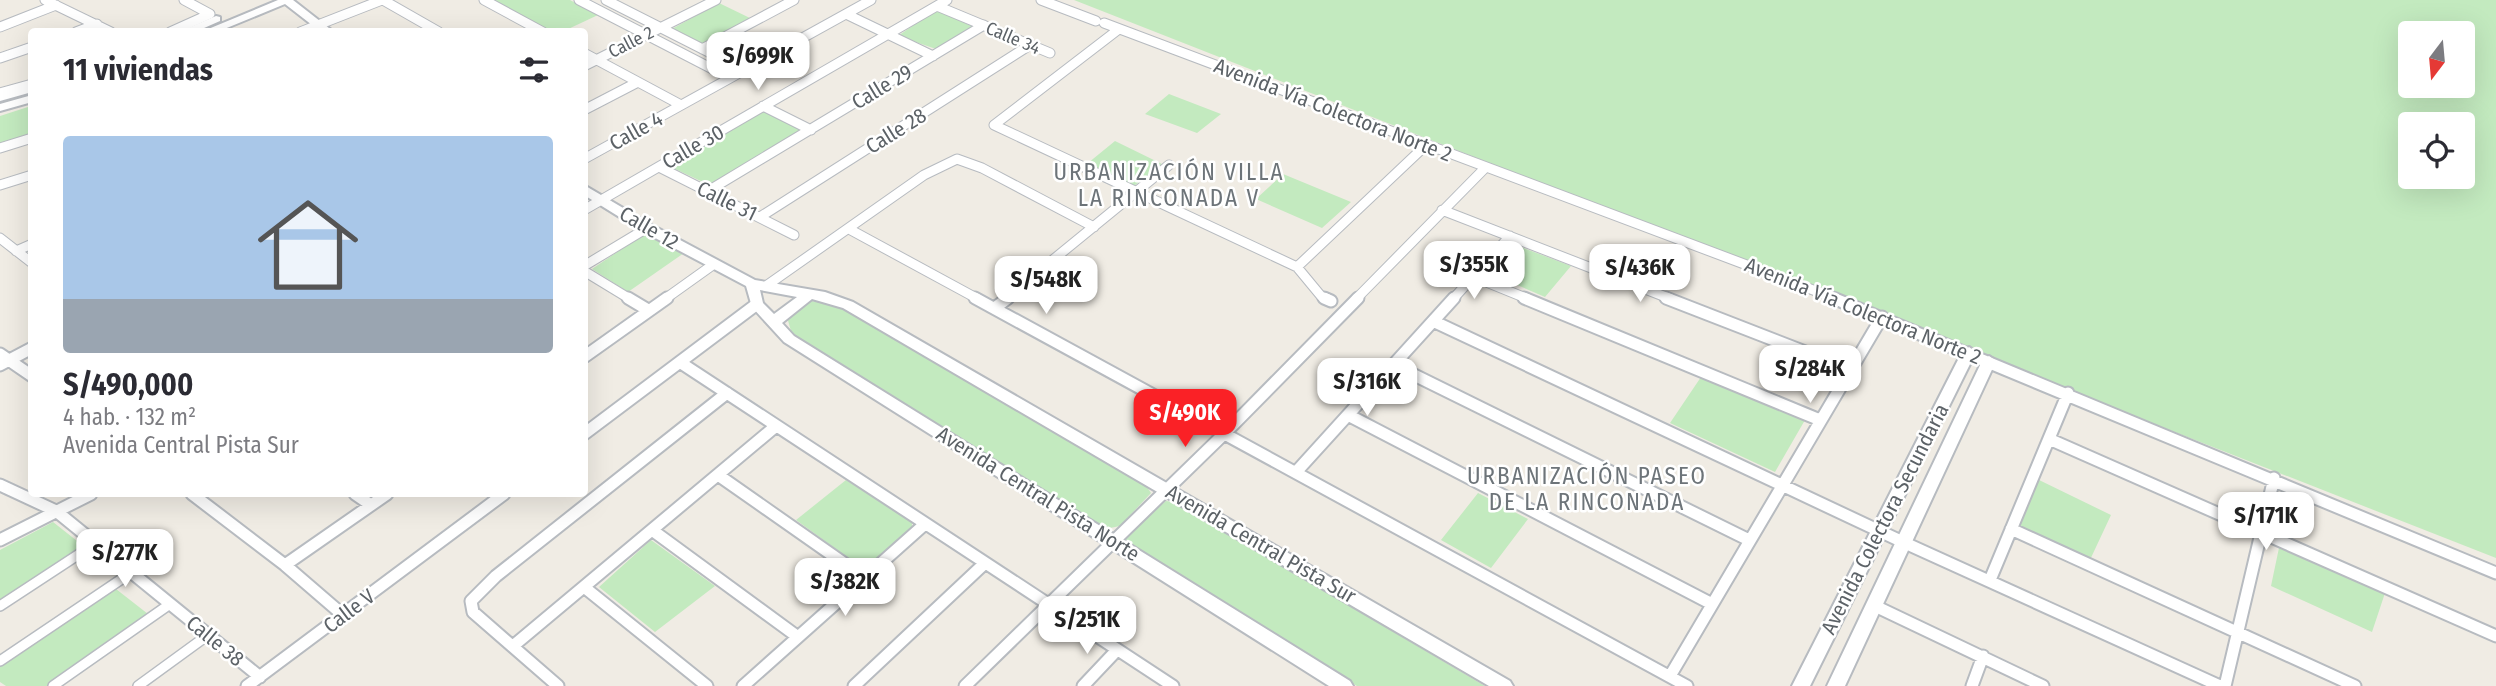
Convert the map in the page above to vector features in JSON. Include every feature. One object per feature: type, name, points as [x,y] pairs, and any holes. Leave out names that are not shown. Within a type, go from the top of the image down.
[{"type":"street","points":[[45,0],[104,28]]},
{"type":"street","points":[[179,28],[210,14],[184,0]]},
{"type":"street","points":[[194,28],[262,0]]},
{"type":"street","points":[[216,28],[286,0],[323,28]]},
{"type":"street","points":[[308,28],[382,0],[432,28]]},
{"type":"street","points":[[484,0],[536,28]]},
{"type":"street","points":[[579,0],[730,78]]},
{"type":"street","points":[[606,0],[744,70]]},
{"type":"street","name":"Calle 2","points":[[588,64],[716,0]]},
{"type":"street","points":[[702,49],[794,0]]},
{"type":"street","name":"Calle 4","points":[[588,157],[871,0]]},
{"type":"street","name":"Calle 30","points":[[588,208],[947,0]]},
{"type":"street","name":"Avenida Vía Colectora Norte 2","points":[[1041,0],[1882,317],[2274,478],[2496,573]]},
{"type":"street","points":[[0,27],[56,5]]},
{"type":"street","name":"Calle 34","points":[[937,6],[1050,53]]},
{"type":"street","points":[[846,14],[933,56]]},
{"type":"street","points":[[86,28],[97,24]]},
{"type":"street","name":"Calle 29","points":[[708,191],[984,25]]},
{"type":"street","points":[[1119,29],[994,125],[1297,267],[1321,296],[1331,300]]},
{"type":"street","name":"Calle 28","points":[[760,217],[1030,45]]},
{"type":"street","points":[[0,58],[28,48]]},
{"type":"street","points":[[588,56],[681,105]]},
{"type":"street","points":[[588,108],[638,82]]},
{"type":"street","points":[[0,96],[28,87]]},
{"type":"street","points":[[0,108],[28,99]]},
{"type":"street","points":[[763,106],[811,130]]},
{"type":"street","points":[[0,148],[28,140]]},
{"type":"street","points":[[1297,267],[1426,145]]},
{"type":"street","points":[[759,285],[849,229],[924,176],[957,159],[982,168],[1094,227]]},
{"type":"street","points":[[996,307],[1169,165]]},
{"type":"street","name":"Calle 31","points":[[659,167],[794,235]]},
{"type":"street","points":[[965,686],[1226,432],[1486,167]]},
{"type":"street","points":[[0,185],[28,176]]},
{"type":"street","name":"Calle 12","points":[[588,191],[647,228],[759,285]]},
{"type":"street","points":[[1443,210],[1849,369]]},
{"type":"street","points":[[588,264],[647,228]]},
{"type":"street","points":[[849,229],[1226,432],[1687,686]]},
{"type":"street","points":[[1297,471],[1510,236]]},
{"type":"street","points":[[0,238],[28,259]]},
{"type":"street","points":[[16,251],[28,246]]},
{"type":"street","points":[[588,355],[714,264]]},
{"type":"street","points":[[588,273],[648,310]]},
{"type":"street","points":[[1474,277],[1820,419]]},
{"type":"street","name":"Avenida Central Pista Sur","points":[[759,285],[810,294],[848,305],[1504,686]]},
{"type":"street","name":"Avenida Central Pista Norte","points":[[759,285],[757,304],[789,339],[1344,686]]},
{"type":"street","points":[[774,324],[796,302],[810,294]]},
{"type":"street","points":[[588,431],[757,304]]},
{"type":"street","points":[[1670,676],[1882,317]]},
{"type":"street","points":[[1435,321],[1879,531],[2222,686],[2274,478]]},
{"type":"street","points":[[3,360],[28,350]]},
{"type":"street","name":"Avenida Colectora Secundaria","points":[[1801,686],[1969,352]]},
{"type":"street","points":[[3,360],[28,374]]},
{"type":"street","name":"Avenida Colectora Secundaria","points":[[1836,686],[1989,361]]},
{"type":"street","points":[[681,363],[1174,686]]},
{"type":"street","points":[[1394,365],[1749,540]]},
{"type":"street","points":[[558,686],[473,612],[471,601],[475,594],[727,393]]},
{"type":"street","points":[[1990,580],[2068,393]]},
{"type":"street","points":[[1348,415],[1712,604]]},
{"type":"street","points":[[513,646],[776,426]]},
{"type":"street","points":[[2049,439],[2496,636]]},
{"type":"street","points":[[718,475],[865,578]]},
{"type":"street","name":"Calle 38","points":[[0,485],[56,510],[260,677]]},
{"type":"street","points":[[0,540],[84,497]]},
{"type":"street","points":[[196,497],[285,565],[343,615]]},
{"type":"street","points":[[359,497],[371,505]]},
{"type":"street","points":[[285,565],[383,497]]},
{"type":"street","name":"Calle V","points":[[247,686],[501,497]]},
{"type":"street","points":[[743,686],[925,524]]},
{"type":"street","points":[[2011,529],[2355,686]]},
{"type":"street","points":[[652,530],[799,637]]},
{"type":"street","points":[[0,606],[96,543]]},
{"type":"street","points":[[854,686],[984,564]]},
{"type":"street","points":[[0,661],[132,572]]},
{"type":"street","points":[[584,587],[708,686]]},
{"type":"street","points":[[53,686],[170,604]]},
{"type":"street","points":[[1875,606],[2043,686]]},
{"type":"street","points":[[138,686],[208,635]]},
{"type":"street","points":[[1083,686],[1117,650]]},
{"type":"street","points":[[1972,686],[1983,656]]},
{"type":"green space","points":[[491,0],[570,0],[598,15],[570,28],[544,28]]},
{"type":"green space","points":[[1074,0],[2496,0],[2496,558]]},
{"type":"green space","points":[[719,3],[752,19],[700,45],[670,30]]},
{"type":"green space","points":[[935,10],[974,27],[936,49],[898,36]]},
{"type":"green space","points":[[1169,94],[1221,114],[1197,133],[1145,114]]},
{"type":"green space","points":[[28,107],[28,136],[0,145],[0,116]]},
{"type":"green space","points":[[759,112],[765,112],[799,128],[799,132],[709,185],[671,167]]},
{"type":"green space","points":[[1115,141],[1162,164],[1134,186],[1088,163]]},
{"type":"green space","points":[[1283,174],[1351,202],[1322,228],[1256,199]]},
{"type":"green space","points":[[644,234],[651,234],[684,253],[628,292],[592,269]]},
{"type":"green space","points":[[1513,244],[1571,266],[1545,297],[1487,272]]},
{"type":"green space","points":[[811,301],[845,306],[1145,484],[1151,493],[1120,526],[1105,529],[793,338],[787,317],[799,304]]},
{"type":"green space","points":[[1701,377],[1805,420],[1775,472],[1670,423]]},
{"type":"green space","points":[[2037,479],[2111,515],[2089,562],[2017,529]]},
{"type":"green space","points":[[846,480],[912,522],[912,529],[868,567],[862,568],[796,520]]},
{"type":"green space","points":[[1478,493],[1528,519],[1491,568],[1441,540]]},
{"type":"green space","points":[[1166,501],[1174,502],[1485,686],[1357,686],[1129,546],[1124,538],[1128,532]]},
{"type":"green space","points":[[53,522],[86,548],[0,602],[0,550]]},
{"type":"green space","points":[[651,540],[715,586],[655,632],[599,587]]},
{"type":"green space","points":[[2280,543],[2386,590],[2372,632],[2271,586]]},
{"type":"green space","points":[[116,589],[148,614],[47,686],[6,686],[0,682],[0,666]]},
{"type":"district","name":"URBANIZACIÓN VILLA LA RINCONADA V","points":[[1169,185]]},
{"type":"district","name":"URBANIZACIÓN PASEO DE LA RINCONADA","points":[[1587,489]]}]
